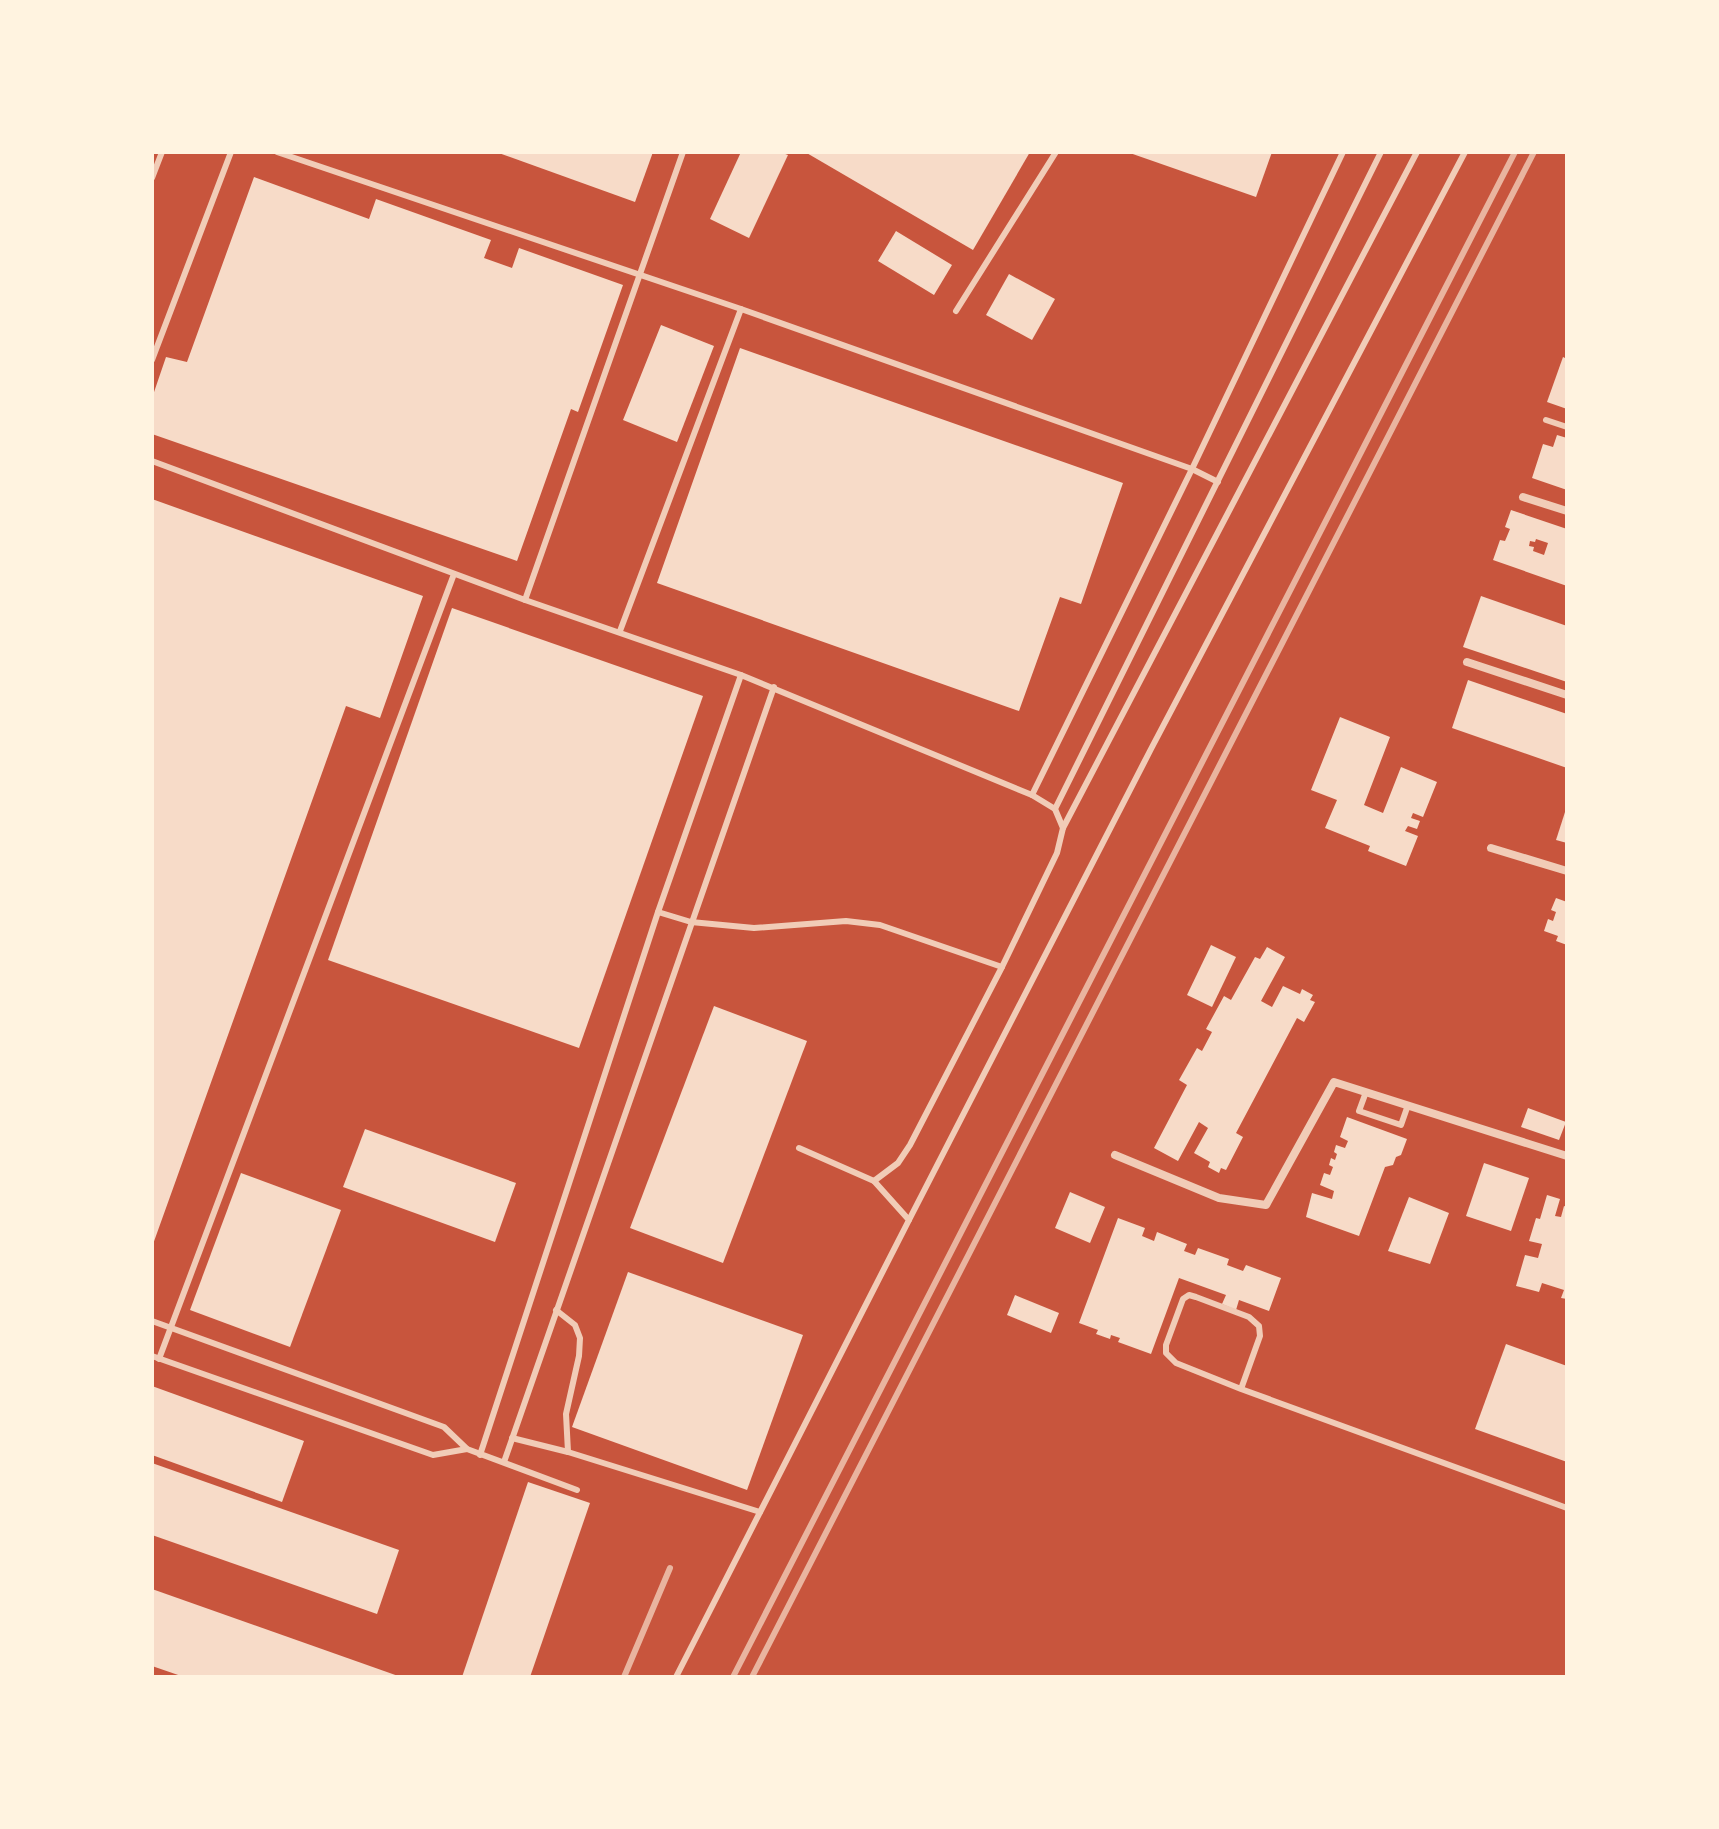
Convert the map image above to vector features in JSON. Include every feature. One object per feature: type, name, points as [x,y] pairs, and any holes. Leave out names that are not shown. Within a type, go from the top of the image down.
[{"type":"street","points":[[1523,497],[1567,511]]},
{"type":"street","points":[[1467,662],[1567,695]]},
{"type":"street","points":[[1491,848],[1567,871]]},
{"type":"street","points":[[1115,1155],[1219,1198],[1266,1205],[1334,1082],[1567,1156]]},
{"type":"lane","points":[[152,178],[162,152]]},
{"type":"lane","points":[[152,360],[231,152]]},
{"type":"lane","points":[[277,152],[741,309],[1192,469],[1218,482]]},
{"type":"lane","points":[[525,600],[683,152]]},
{"type":"lane","points":[[956,311],[1056,152]]},
{"type":"lane","points":[[1032,795],[1343,152]]},
{"type":"lane","points":[[1055,809],[1381,152]]},
{"type":"lane","points":[[874,1181],[898,1163],[910,1145],[1002,967],[1057,853],[1063,828],[1417,152]]},
{"type":"lane","points":[[676,1677],[1151,749],[1465,152]]},
{"type":"lane","points":[[620,631],[741,309]]},
{"type":"lane","points":[[1546,420],[1567,427]]},
{"type":"lane","points":[[152,461],[525,600],[774,687],[1032,795],[1055,809],[1063,828]]},
{"type":"lane","points":[[454,574],[156,1358],[433,1455],[467,1449]]},
{"type":"lane","points":[[480,1455],[658,912],[741,675]]},
{"type":"lane","points":[[504,1462],[774,687]]},
{"type":"lane","points":[[658,912],[691,922],[754,928],[846,921],[880,925],[1002,967]]},
{"type":"lane","points":[[1366,1092],[1359,1111],[1401,1125],[1408,1105]]},
{"type":"lane","points":[[799,1148],[874,1181],[909,1220]]},
{"type":"lane","points":[[1241,1389],[1260,1336],[1259,1326],[1249,1317],[1189,1295],[1183,1299],[1166,1345],[1170,1359],[1241,1389],[1567,1508]]},
{"type":"lane","points":[[556,1310],[575,1325],[580,1338],[566,1414],[568,1452]]},
{"type":"lane","points":[[152,1321],[444,1427],[467,1449],[577,1490]]},
{"type":"lane","points":[[512,1438],[568,1452],[760,1512]]},
{"type":"building","points":[[496,152],[653,152],[635,202]]},
{"type":"building","points":[[741,152],[780,152],[788,155],[749,238],[710,219]]},
{"type":"building","points":[[805,152],[1030,152],[973,250]]},
{"type":"building","points":[[1127,152],[1272,152],[1256,197]]},
{"type":"building","points":[[254,177],[369,219],[376,199],[491,240],[484,258],[512,268],[519,248],[623,285],[578,412],[571,409],[517,561],[152,434],[152,398],[166,357],[187,362]]},
{"type":"building","points":[[896,231],[952,265],[934,295],[878,261]]},
{"type":"building","points":[[1009,274],[1055,299],[1032,340],[986,315]]},
{"type":"building","points":[[661,325],[714,346],[677,442],[623,420]]},
{"type":"building","points":[[740,348],[1123,483],[1081,604],[1060,597],[1019,711],[657,583]]},
{"type":"building","points":[[1563,357],[1567,359],[1567,409],[1547,402]]},
{"type":"building","points":[[1557,435],[1567,438],[1567,490],[1532,478],[1543,444],[1553,447]]},
{"type":"building","points":[[152,499],[423,596],[380,718],[346,706],[152,1247]]},
{"type":"building","points":[[1511,510],[1567,529],[1567,586],[1493,560],[1500,540],[1505,541],[1510,529],[1505,527]],"holes":[[[1536,539],[1548,543],[1544,555],[1529,546],[1530,541],[1535,542]]]},
{"type":"building","points":[[1481,596],[1567,626],[1567,682],[1463,647]]},
{"type":"building","points":[[452,608],[703,696],[579,1048],[328,960]]},
{"type":"building","points":[[1468,680],[1567,714],[1567,768],[1452,728]]},
{"type":"building","points":[[1340,717],[1390,737],[1364,805],[1383,813],[1401,767],[1437,782],[1423,817],[1413,813],[1411,818],[1420,821],[1417,829],[1408,826],[1405,831],[1418,836],[1406,866],[1368,851],[1370,846],[1325,828],[1337,800],[1311,790]]},
{"type":"building","points":[[1567,809],[1567,843],[1556,840]]},
{"type":"building","points":[[1556,898],[1567,902],[1567,945],[1556,941],[1558,936],[1544,931],[1548,919],[1553,921],[1556,912],[1551,910]]},
{"type":"building","points":[[1211,945],[1236,957],[1212,1007],[1187,995]]},
{"type":"building","points":[[1267,947],[1285,957],[1261,1001],[1272,1007],[1283,986],[1300,994],[1302,989],[1313,995],[1310,1000],[1315,1002],[1304,1022],[1297,1018],[1236,1133],[1243,1137],[1226,1170],[1221,1168],[1219,1173],[1208,1167],[1210,1162],[1194,1153],[1208,1128],[1199,1122],[1178,1161],[1154,1148],[1187,1085],[1179,1080],[1197,1048],[1202,1051],[1212,1032],[1206,1029],[1224,996],[1231,1000],[1255,957],[1260,959]]},
{"type":"building","points":[[714,1006],[807,1041],[723,1263],[630,1228]]},
{"type":"building","points":[[1528,1108],[1566,1122],[1559,1140],[1521,1127]]},
{"type":"building","points":[[1347,1117],[1407,1139],[1401,1155],[1396,1157],[1393,1165],[1385,1167],[1359,1236],[1306,1217],[1312,1193],[1332,1199],[1334,1191],[1320,1185],[1324,1173],[1330,1175],[1333,1167],[1329,1165],[1331,1158],[1335,1160],[1336,1145],[1345,1148],[1348,1141],[1340,1137]]},
{"type":"building","points":[[365,1129],[516,1183],[495,1242],[343,1187]]},
{"type":"building","points":[[1484,1163],[1529,1178],[1511,1231],[1466,1216]]},
{"type":"building","points":[[241,1173],[341,1210],[290,1347],[190,1310]]},
{"type":"building","points":[[1070,1192],[1105,1207],[1090,1243],[1055,1228]]},
{"type":"building","points":[[1547,1195],[1560,1199],[1555,1216],[1561,1217],[1564,1206],[1567,1207],[1567,1299],[1561,1298],[1564,1290],[1542,1283],[1539,1292],[1516,1286],[1525,1255],[1538,1258],[1542,1244],[1529,1241]]},
{"type":"building","points":[[1409,1197],[1449,1213],[1430,1264],[1388,1251]]},
{"type":"building","points":[[1118,1218],[1145,1228],[1142,1236],[1154,1241],[1157,1232],[1187,1244],[1184,1251],[1195,1255],[1198,1248],[1229,1259],[1227,1265],[1243,1271],[1246,1265],[1281,1278],[1269,1311],[1239,1300],[1236,1310],[1222,1304],[1226,1295],[1179,1278],[1151,1354],[1118,1342],[1120,1338],[1111,1335],[1110,1339],[1096,1334],[1098,1330],[1079,1323]]},
{"type":"building","points":[[628,1272],[803,1335],[747,1490],[572,1427]]},
{"type":"building","points":[[1015,1295],[1059,1313],[1051,1333],[1007,1315]]},
{"type":"building","points":[[1506,1344],[1567,1366],[1567,1462],[1475,1429]]},
{"type":"building","points":[[152,1386],[304,1441],[282,1502],[152,1455]]},
{"type":"building","points":[[152,1463],[399,1550],[377,1614],[152,1535]]},
{"type":"building","points":[[528,1482],[590,1503],[530,1677],[462,1677]]},
{"type":"building","points":[[152,1589],[401,1677],[184,1677],[152,1666]]},
{"type":"railway","points":[[733,1677],[1515,152]]},
{"type":"railway","points":[[752,1677],[1534,152]]},
{"type":"railway","points":[[624,1677],[670,1568]]}]
